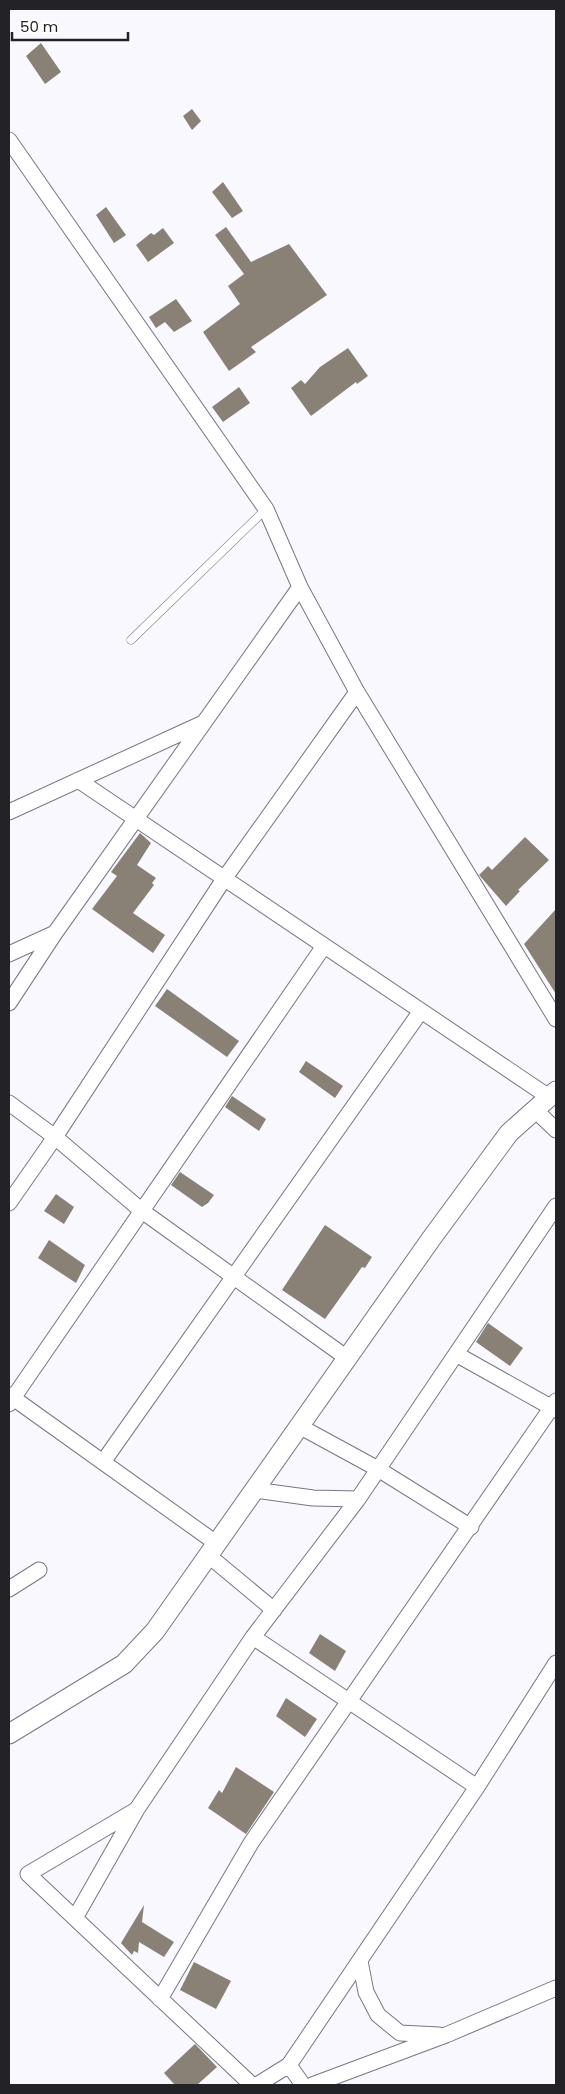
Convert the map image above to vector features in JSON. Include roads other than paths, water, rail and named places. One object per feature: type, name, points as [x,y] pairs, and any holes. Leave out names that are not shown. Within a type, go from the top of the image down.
[{"type":"street","points":[[9,140],[266,509],[300,587],[357,692],[556,1019]]},
{"type":"street","points":[[9,1003],[55,933],[300,587]]},
{"type":"street","points":[[9,1203],[55,1137],[224,879],[357,692]]},
{"type":"street","points":[[9,812],[203,724]]},
{"type":"street","points":[[9,1734],[124,1664],[155,1631],[347,1358],[509,1133],[553,1094],[421,1011],[78,780]]},
{"type":"street","points":[[9,954],[55,933]]},
{"type":"street","points":[[274,1610],[213,1550],[103,1462],[10,1399],[324,946]]},
{"type":"street","points":[[103,1462],[421,1011]]},
{"type":"street","points":[[9,1103],[55,1137],[142,1211],[347,1358]]},
{"type":"street","points":[[535,1110],[556,1130]]},
{"type":"street","points":[[75,1918],[137,1809],[252,1637],[358,1499],[556,1206]]},
{"type":"street","points":[[160,1999],[251,1843],[555,1406],[456,1354]]},
{"type":"street","points":[[299,1426],[378,1469],[471,1528]]},
{"type":"street","points":[[254,1490],[304,1497],[358,1499]]},
{"type":"street","points":[[9,1589],[39,1570]]},
{"type":"street","points":[[252,1637],[477,1788]]},
{"type":"street","points":[[257,2085],[289,2066],[477,1788],[556,1663]]},
{"type":"street","points":[[137,1809],[28,1874],[252,2085]]},
{"type":"street","points":[[360,1960],[366,1992],[378,2015],[400,2032],[446,2035]]},
{"type":"street","points":[[312,2085],[446,2035],[556,1988]]},
{"type":"street","points":[[289,2066],[303,2085]]},
{"type":"lane","points":[[131,640],[266,509]]}]
